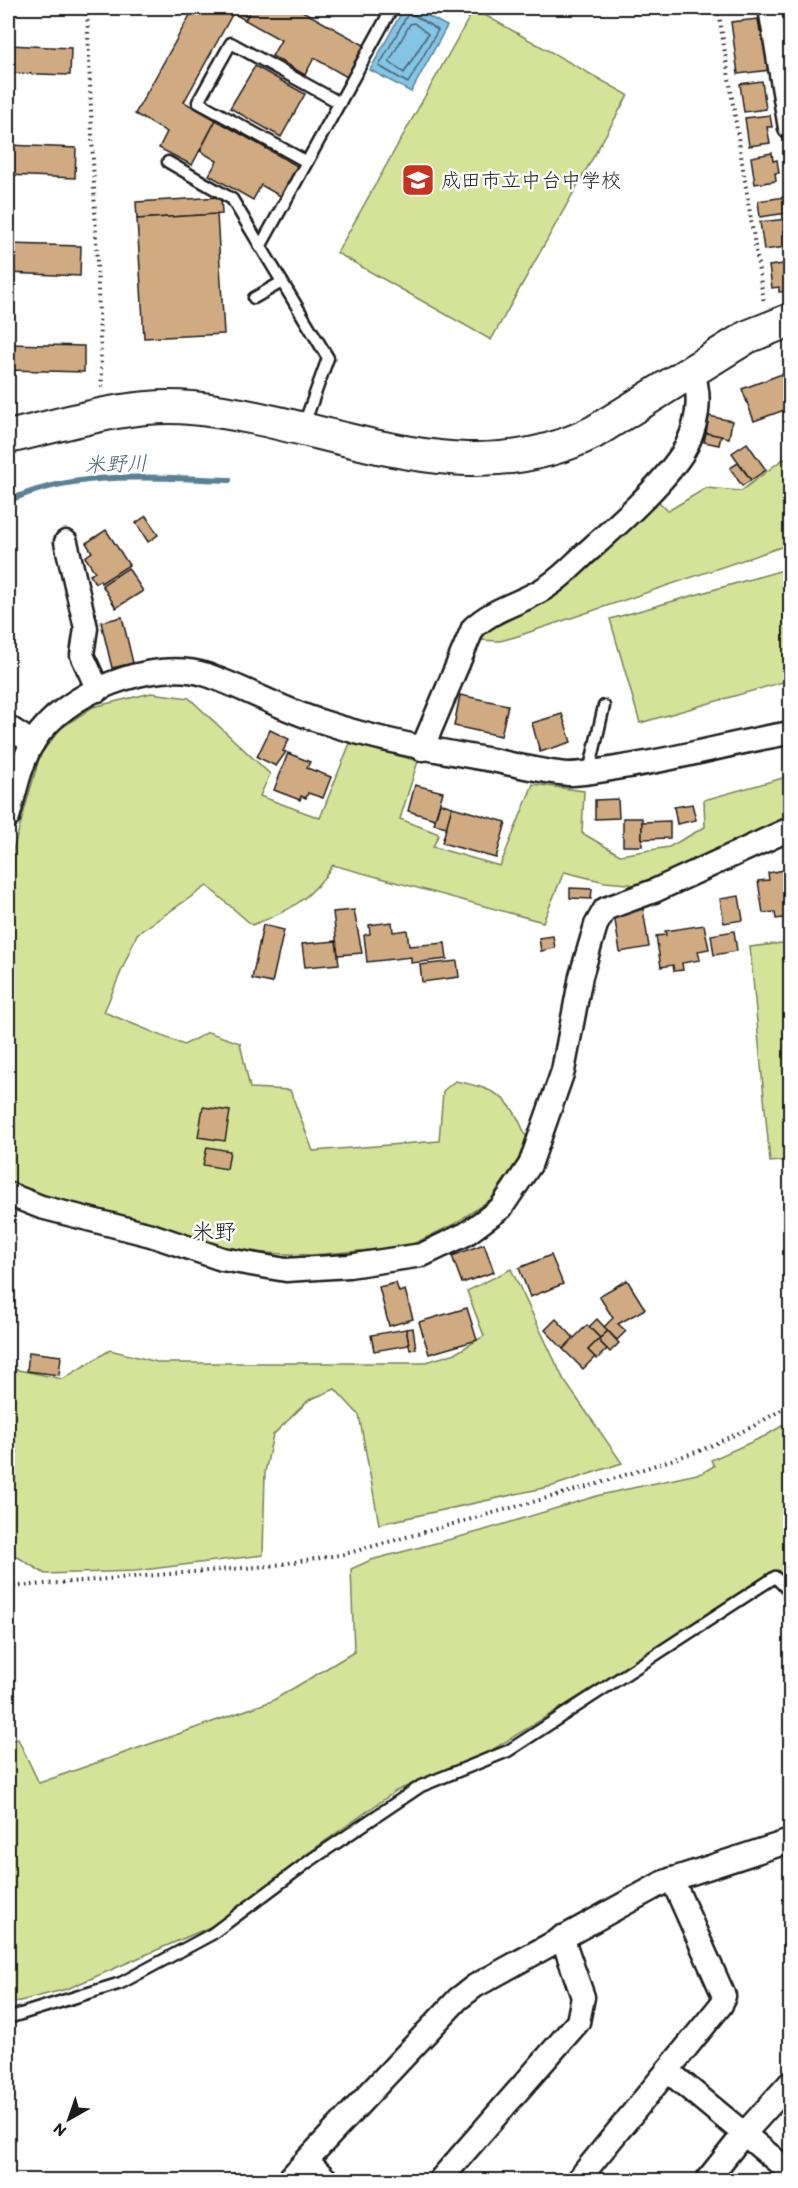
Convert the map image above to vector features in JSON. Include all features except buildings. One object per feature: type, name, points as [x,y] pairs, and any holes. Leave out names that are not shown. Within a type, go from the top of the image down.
[{"type":"street","points":[[770,8],[787,79],[790,128]]},
{"type":"street","points":[[8,437],[104,415],[164,407],[190,408],[303,428],[392,452],[480,459],[529,454],[572,443],[747,337],[776,311]]},
{"type":"street","points":[[422,749],[473,628],[483,618],[504,606],[549,586],[615,526],[681,455],[692,429],[699,397],[692,371]]},
{"type":"street","points":[[66,542],[86,628],[82,655],[98,690]]},
{"type":"street","points":[[8,818],[33,743],[50,720],[79,697],[139,676],[162,672],[205,675],[310,718],[366,736],[422,749],[567,774],[588,773],[663,761],[716,747],[790,733]]},
{"type":"street","points":[[8,727],[33,743]]},
{"type":"street","points":[[8,1194],[41,1207],[151,1235],[222,1259],[286,1270],[349,1266],[422,1255],[466,1234],[501,1208],[530,1165],[563,1071],[581,976],[596,925],[605,909],[654,891],[790,829]]},
{"type":"street","points":[[288,2181],[458,1999],[562,1937],[672,1880],[789,1846]]},
{"type":"street","points":[[579,2181],[715,2014],[724,1996],[672,1880]]},
{"type":"street","points":[[440,2181],[578,2022],[584,1997],[562,1937]]},
{"type":"street","points":[[668,2071],[790,2172]]},
{"type":"street","points":[[707,2181],[743,2135],[790,2083]]},
{"type":"street","points":[[307,2161],[327,2181]]},
{"type":"lane","points":[[260,247],[392,8]]},
{"type":"lane","points":[[307,162],[198,102],[214,72],[231,43],[340,103]]},
{"type":"lane","points":[[168,162],[232,199],[328,358],[303,428]]},
{"type":"lane","points":[[254,298],[282,282]]},
{"type":"lane","points":[[588,773],[604,706]]},
{"type":"lane","points":[[8,2018],[121,1983],[212,1934],[308,1862],[421,1786],[508,1751],[776,1577],[790,1592]]},
{"type":"path","points":[[87,8],[104,415]]},
{"type":"path","points":[[631,8],[636,13],[657,8]]},
{"type":"path","points":[[727,8],[718,8],[776,311]]},
{"type":"path","points":[[8,1587],[269,1566],[345,1554],[594,1485],[699,1451],[752,1427],[790,1405]]},
{"type":"green space","points":[[474,9],[628,95],[491,340],[337,253]]},
{"type":"green space","points":[[783,459],[790,460],[790,544],[515,637],[500,641],[478,640],[481,635],[565,589],[657,500],[668,511],[706,488],[741,491]]},
{"type":"green space","points":[[783,570],[790,595],[790,680],[640,723],[610,619]]},
{"type":"green space","points":[[151,693],[189,698],[270,774],[260,796],[320,818],[350,743],[418,761],[400,819],[439,834],[433,847],[500,866],[533,784],[584,791],[582,833],[620,855],[669,847],[705,827],[704,800],[790,776],[790,819],[638,885],[605,882],[564,872],[543,922],[333,865],[308,895],[277,915],[252,925],[207,886],[137,934],[104,1012],[184,1045],[208,1032],[240,1043],[250,1088],[290,1090],[313,1151],[439,1141],[443,1091],[455,1081],[484,1088],[504,1099],[517,1117],[529,1144],[491,1199],[454,1224],[407,1247],[311,1255],[240,1252],[47,1201],[8,1185],[8,868],[40,755],[60,729],[93,707]]},
{"type":"green space","points":[[790,942],[790,1160],[770,1162],[750,947]]},
{"type":"green space","points":[[511,1269],[564,1380],[622,1463],[553,1486],[379,1524],[359,1415],[335,1389],[309,1400],[273,1435],[265,1472],[263,1555],[135,1571],[45,1574],[8,1551],[8,1368],[63,1379],[110,1350],[161,1363],[423,1363],[456,1353],[484,1336],[467,1291]]},
{"type":"green space","points":[[790,1421],[790,1589],[778,1570],[759,1586],[492,1750],[396,1791],[304,1856],[242,1913],[67,1989],[8,2004],[8,1741],[18,1739],[39,1783],[272,1701],[354,1652],[351,1569],[371,1560],[478,1532],[600,1495],[702,1473],[714,1466],[711,1460],[765,1436]]},
{"type":"water","points":[[404,8],[413,8],[447,26],[411,92],[370,70]]},
{"type":"waterway","name":"米野川","points":[[8,501],[34,491],[89,480],[145,477],[229,480]]},
{"type":"place","name":"成田市立中台中学校","points":[[418,180]]},
{"type":"district","name":"米野","points":[[214,1231]]}]
